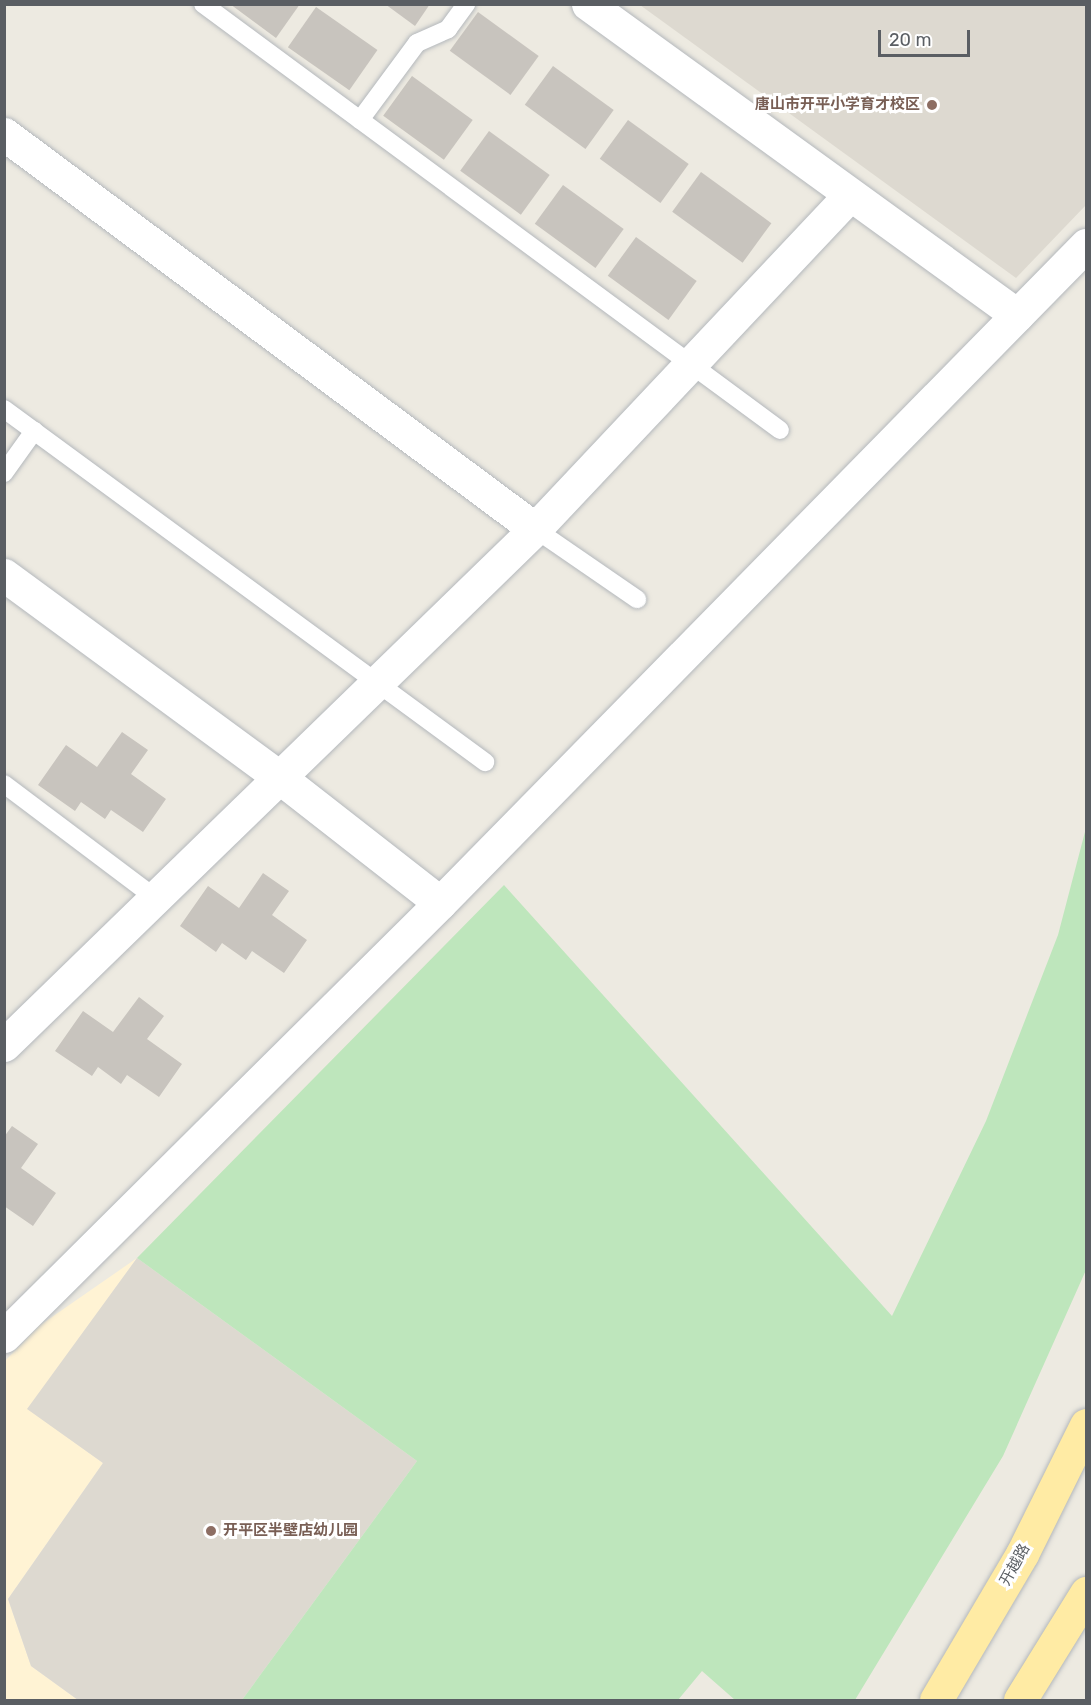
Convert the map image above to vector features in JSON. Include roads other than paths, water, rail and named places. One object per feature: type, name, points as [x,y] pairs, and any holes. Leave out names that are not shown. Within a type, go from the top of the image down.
[{"type":"main road","name":"开越路","points":[[936,1701],[1022,1554],[1086,1425]]},
{"type":"main road","points":[[1020,1701],[1086,1593]]},
{"type":"street","points":[[588,4],[1017,315]]},
{"type":"street","points":[[4,134],[535,529]]},
{"type":"street","points":[[4,1046],[154,897],[535,529],[850,195]]},
{"type":"street","points":[[4,1336],[440,903],[1086,245]]},
{"type":"street","points":[[4,575],[279,777],[440,903]]},
{"type":"lane","points":[[203,4],[780,430]]},
{"type":"lane","points":[[360,120],[417,43],[448,28],[466,4]]},
{"type":"lane","points":[[4,409],[484,762]]},
{"type":"lane","points":[[4,472],[34,431]]},
{"type":"lane","points":[[535,529],[637,599]]},
{"type":"lane","points":[[4,784],[154,897]]},
{"type":"place","name":"唐山市开平小学育才校区","points":[[932,105]]},
{"type":"place","name":"开平区半壁店幼儿园","points":[[211,1531]]}]
